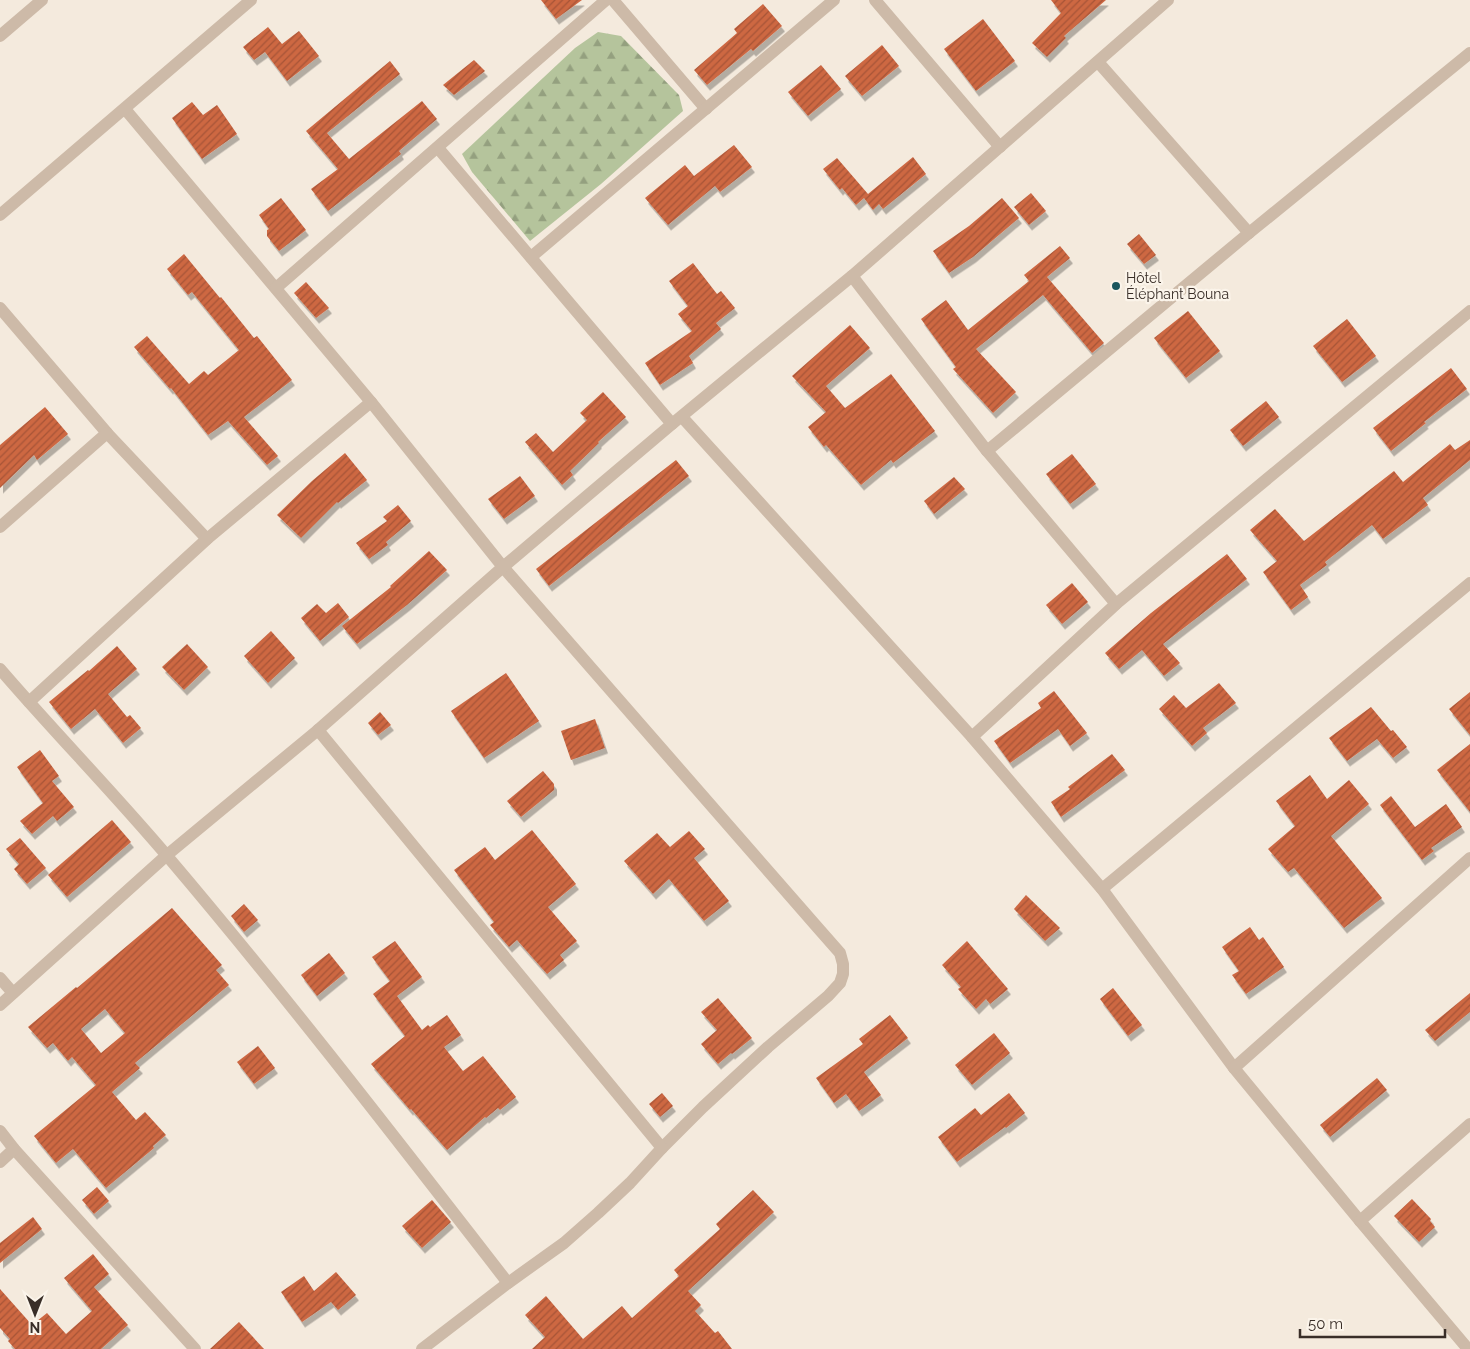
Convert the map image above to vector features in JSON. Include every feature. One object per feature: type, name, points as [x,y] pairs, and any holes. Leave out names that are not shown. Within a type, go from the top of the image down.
[{"type":"street","points":[[0,36],[42,0]]},
{"type":"street","points":[[0,215],[252,0]]},
{"type":"street","points":[[276,288],[606,0]]},
{"type":"street","points":[[613,0],[706,109]]},
{"type":"street","points":[[531,257],[834,0]]},
{"type":"street","points":[[875,0],[1000,147]]},
{"type":"street","points":[[0,1005],[167,855],[318,730],[503,567],[852,276],[1168,0]]},
{"type":"street","points":[[987,451],[1249,233],[1470,53]]},
{"type":"street","points":[[1098,62],[1249,233]]},
{"type":"street","points":[[125,109],[371,402],[503,567],[840,953],[843,964],[843,974],[840,983],[828,996],[768,1047],[703,1107],[630,1183],[598,1213],[564,1243],[422,1349]]},
{"type":"street","points":[[438,148],[531,257],[677,420],[972,737],[1102,889],[1234,1068],[1468,1349]]},
{"type":"street","points":[[852,276],[987,451],[1116,604]]},
{"type":"street","points":[[0,308],[107,433],[207,539]]},
{"type":"street","points":[[972,737],[1116,604],[1470,311]]},
{"type":"street","points":[[29,702],[207,539],[371,402]]},
{"type":"street","points":[[0,527],[107,433]]},
{"type":"street","points":[[1102,889],[1470,583]]},
{"type":"street","points":[[0,669],[167,855],[329,1054],[508,1283]]},
{"type":"street","points":[[318,730],[662,1148]]},
{"type":"street","points":[[1234,1068],[1470,858]]},
{"type":"street","points":[[0,978],[13,993]]},
{"type":"street","points":[[1360,1221],[1470,1124]]},
{"type":"street","points":[[0,1131],[14,1150],[194,1349]]},
{"type":"street","points":[[0,1162],[14,1150]]},
{"type":"green space","points":[[598,32],[621,36],[679,95],[683,111],[601,184],[530,241],[472,172],[462,154],[575,48]]},
{"type":"building","points":[[541,0],[582,0],[556,19]]},
{"type":"building","points":[[1051,0],[1106,0],[1064,36],[1066,38],[1047,57],[1032,43],[1061,13]]},
{"type":"building","points":[[763,4],[782,26],[753,51],[751,49],[707,85],[694,70],[737,33],[734,29]]},
{"type":"building","points":[[983,19],[1015,61],[976,91],[944,49]]},
{"type":"building","points":[[268,27],[282,44],[299,31],[319,56],[287,81],[265,52],[254,60],[243,47]]},
{"type":"building","points":[[882,45],[899,66],[862,96],[845,76]]},
{"type":"building","points":[[474,60],[485,71],[454,95],[443,85]]},
{"type":"building","points":[[390,61],[400,74],[327,133],[349,159],[422,101],[437,119],[399,151],[401,154],[328,211],[311,189],[338,169],[306,131]]},
{"type":"building","points":[[821,65],[841,89],[808,116],[788,92]]},
{"type":"building","points":[[192,102],[203,115],[217,105],[237,134],[202,159],[172,118]]},
{"type":"building","points":[[734,145],[752,167],[720,192],[715,186],[668,225],[645,198],[685,165],[694,176]]},
{"type":"building","points":[[913,157],[926,174],[883,209],[879,204],[873,210],[864,198],[856,205],[842,188],[840,190],[823,169],[837,158],[868,194]]},
{"type":"building","points":[[1031,193],[1046,211],[1029,225],[1014,207]]},
{"type":"building","points":[[281,198],[306,230],[279,251],[267,236],[267,230],[269,229],[259,215]]},
{"type":"building","points":[[1002,198],[1019,218],[973,257],[949,273],[933,251],[969,226]]},
{"type":"building","points":[[1139,234],[1156,255],[1144,264],[1127,244]]},
{"type":"building","points":[[1060,246],[1070,258],[1047,277],[1104,343],[1092,353],[1043,295],[976,349],[1016,392],[993,413],[953,369],[956,367],[921,319],[946,300],[968,330],[1029,281],[1024,275]]},
{"type":"building","points":[[184,254],[254,338],[257,336],[292,380],[244,417],[278,456],[267,465],[228,421],[208,435],[171,388],[134,347],[147,336],[189,384],[204,371],[208,375],[239,350],[192,292],[188,295],[167,269]]},
{"type":"building","points":[[693,263],[717,294],[721,291],[735,308],[716,323],[721,329],[689,356],[693,363],[660,385],[645,363],[692,331],[678,314],[688,306],[669,281]]},
{"type":"building","points":[[306,282],[329,308],[316,318],[294,293]]},
{"type":"building","points":[[1188,311],[1220,351],[1186,378],[1154,338]]},
{"type":"building","points":[[1347,319],[1376,356],[1342,382],[1313,346]]},
{"type":"building","points":[[850,325],[870,348],[826,386],[845,408],[891,374],[935,431],[893,463],[891,460],[861,485],[826,445],[824,447],[808,427],[826,412],[792,376]]},
{"type":"building","points":[[1451,368],[1467,389],[1424,422],[1426,423],[1391,451],[1373,428]]},
{"type":"building","points":[[603,392],[626,417],[570,471],[573,475],[562,485],[525,442],[536,433],[553,452],[587,420],[580,413]]},
{"type":"building","points":[[1266,401],[1279,417],[1243,446],[1230,430]]},
{"type":"building","points":[[45,407],[68,434],[37,460],[34,455],[0,488],[0,445]]},
{"type":"building","points":[[1470,440],[1470,460],[1423,498],[1428,505],[1383,539],[1372,525],[1325,562],[1327,565],[1300,585],[1308,597],[1291,610],[1263,572],[1277,561],[1250,530],[1275,509],[1304,541],[1394,471],[1403,482],[1450,444],[1455,450]]},
{"type":"building","points":[[345,453],[367,480],[337,502],[301,538],[277,515],[312,481]]},
{"type":"building","points":[[1072,454],[1096,484],[1070,504],[1046,474]]},
{"type":"building","points":[[676,460],[689,476],[549,586],[536,569]]},
{"type":"building","points":[[520,476],[535,496],[504,519],[488,499]]},
{"type":"building","points":[[954,477],[965,489],[934,514],[924,501]]},
{"type":"building","points":[[398,505],[411,521],[386,542],[388,545],[369,559],[356,543],[387,521],[383,517]]},
{"type":"building","points":[[429,551],[447,570],[407,605],[357,644],[342,626],[391,587]]},
{"type":"building","points":[[1227,554],[1247,579],[1163,644],[1180,663],[1164,676],[1142,650],[1119,669],[1105,653],[1151,613]]},
{"type":"building","points":[[1072,583],[1088,602],[1062,624],[1046,605]]},
{"type":"building","points":[[338,603],[349,617],[320,641],[301,618],[317,604],[326,613]]},
{"type":"building","points":[[271,631],[295,658],[268,683],[244,656]]},
{"type":"building","points":[[187,644],[208,667],[184,690],[162,667]]},
{"type":"building","points":[[117,646],[137,669],[108,694],[127,717],[130,715],[141,728],[123,743],[95,709],[71,729],[49,702]]},
{"type":"building","points":[[506,673],[539,721],[484,758],[451,711]]},
{"type":"building","points":[[1219,683],[1236,703],[1203,728],[1207,733],[1192,746],[1159,709],[1174,695],[1186,708]]},
{"type":"building","points":[[1054,691],[1087,733],[1070,746],[1058,729],[1010,763],[994,741],[1041,708],[1038,703]]},
{"type":"building","points":[[1470,692],[1470,735],[1449,709]]},
{"type":"building","points":[[1371,707],[1407,747],[1393,758],[1377,739],[1347,761],[1329,738]]},
{"type":"building","points":[[380,712],[391,725],[378,735],[368,723]]},
{"type":"building","points":[[595,719],[605,748],[571,760],[561,731]]},
{"type":"building","points":[[1470,744],[1470,812],[1437,770]]},
{"type":"building","points":[[40,750],[59,776],[52,781],[74,807],[57,821],[53,816],[32,834],[20,821],[43,803],[17,767]]},
{"type":"building","points":[[1112,754],[1125,770],[1061,817],[1051,802],[1070,789],[1068,787]]},
{"type":"building","points":[[543,771],[554,784],[554,790],[521,817],[507,801]]},
{"type":"building","points":[[1310,775],[1327,799],[1349,780],[1369,804],[1331,836],[1382,898],[1344,928],[1294,868],[1288,872],[1268,849],[1295,826],[1276,801]]},
{"type":"building","points":[[1391,796],[1415,827],[1446,804],[1462,827],[1431,848],[1434,851],[1422,860],[1380,805]]},
{"type":"building","points":[[112,820],[131,842],[67,897],[48,875]]},
{"type":"building","points":[[532,830],[576,884],[548,907],[577,941],[560,955],[564,960],[547,974],[517,940],[509,947],[490,925],[494,922],[454,870],[485,847],[495,860]]},
{"type":"building","points":[[689,831],[705,849],[694,858],[729,901],[704,921],[669,879],[653,894],[624,861],[657,833],[670,847]]},
{"type":"building","points":[[20,838],[46,868],[27,884],[14,869],[19,864],[6,849]]},
{"type":"building","points":[[1026,895],[1060,928],[1045,941],[1014,909]]},
{"type":"building","points":[[244,904],[258,920],[244,932],[231,916]]},
{"type":"building","points":[[172,908],[222,965],[216,970],[229,985],[135,1063],[140,1068],[112,1092],[136,1120],[145,1112],[166,1135],[153,1146],[154,1148],[106,1188],[73,1149],[56,1163],[34,1136],[96,1085],[72,1057],[68,1061],[53,1043],[47,1048],[28,1027]],"holes":[[[105,1009],[125,1033],[101,1053],[81,1029]]]},
{"type":"building","points":[[1250,927],[1259,940],[1263,937],[1284,967],[1246,994],[1232,975],[1239,971],[1222,947]]},
{"type":"building","points":[[395,941],[422,977],[397,996],[422,1030],[428,1025],[430,1027],[447,1015],[461,1035],[444,1047],[463,1071],[483,1056],[516,1097],[500,1110],[498,1108],[485,1117],[447,1150],[371,1064],[405,1036],[373,994],[390,981],[372,957]]},
{"type":"building","points":[[967,941],[1008,989],[990,1004],[986,999],[976,1009],[958,989],[961,987],[942,965]]},
{"type":"building","points":[[329,953],[345,973],[317,996],[301,975]]},
{"type":"building","points":[[1113,988],[1142,1025],[1128,1036],[1100,999]]},
{"type":"building","points":[[1470,993],[1470,1012],[1435,1041],[1425,1030]]},
{"type":"building","points":[[718,998],[752,1038],[718,1064],[701,1044],[717,1030],[701,1012]]},
{"type":"building","points":[[890,1015],[908,1038],[864,1072],[881,1095],[859,1111],[846,1094],[834,1103],[816,1078],[863,1044],[859,1039]]},
{"type":"building","points":[[994,1033],[1010,1053],[972,1085],[955,1065]]},
{"type":"building","points":[[258,1046],[275,1068],[254,1084],[237,1062]]},
{"type":"building","points":[[1377,1078],[1387,1090],[1330,1137],[1320,1125]]},
{"type":"building","points":[[662,1093],[673,1106],[660,1117],[649,1104]]},
{"type":"building","points":[[1009,1093],[1025,1113],[957,1162],[938,1137],[975,1108],[981,1115]]},
{"type":"building","points":[[97,1187],[109,1201],[94,1214],[82,1200]]},
{"type":"building","points":[[753,1190],[774,1212],[688,1291],[701,1305],[695,1311],[715,1333],[718,1331],[732,1349],[532,1349],[545,1337],[525,1315],[546,1296],[583,1339],[622,1306],[632,1318],[679,1276],[674,1270],[720,1229],[716,1224]]},
{"type":"building","points":[[1412,1199],[1431,1219],[1430,1221],[1435,1227],[1419,1242],[1394,1216]]},
{"type":"building","points":[[432,1200],[451,1222],[422,1248],[402,1226]]},
{"type":"building","points":[[33,1217],[42,1229],[0,1263],[0,1243]]},
{"type":"building","points":[[93,1254],[109,1274],[94,1287],[128,1325],[101,1349],[15,1349],[8,1341],[10,1339],[0,1328],[0,1289],[32,1325],[47,1313],[66,1334],[92,1311],[64,1278]]},
{"type":"building","points":[[336,1272],[356,1295],[338,1310],[331,1302],[302,1322],[281,1292],[304,1276],[314,1291]]},
{"type":"building","points":[[239,1322],[264,1349],[210,1349]]},
{"type":"place","name":"Hôtel Éléphant Bouna","points":[[1116,286]]}]
